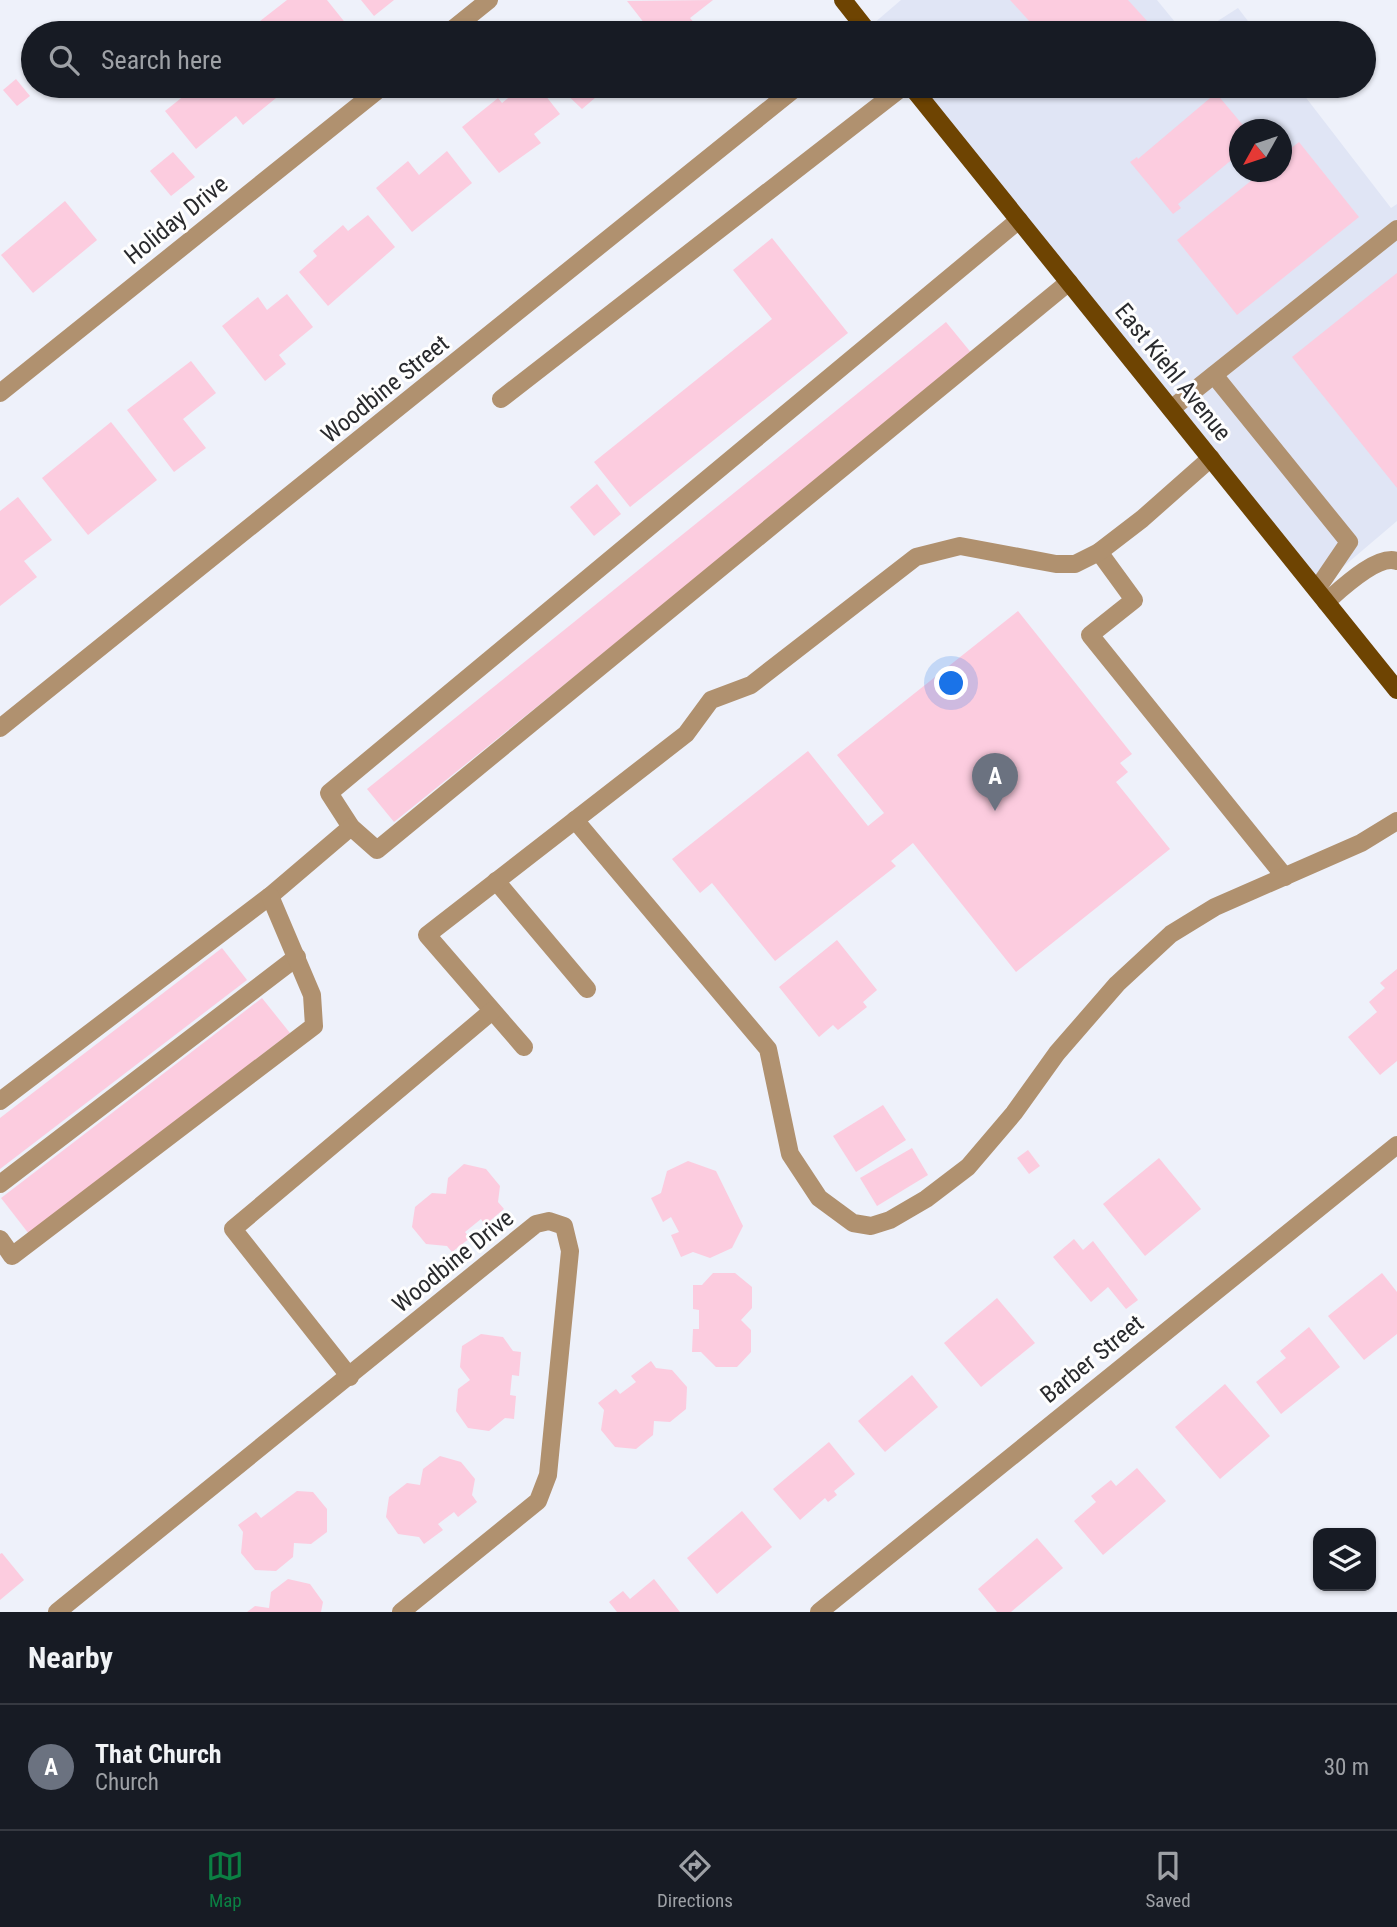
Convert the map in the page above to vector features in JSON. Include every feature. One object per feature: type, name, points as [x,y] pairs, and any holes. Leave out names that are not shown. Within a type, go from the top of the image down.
[{"type":"main road","points":[[843,0],[858,21]]},
{"type":"main road","name":"East Kiehl Avenue","points":[[921,98],[1397,690]]},
{"type":"street","points":[[463,21],[489,0]]},
{"type":"street","name":"Holiday Drive","points":[[0,393],[368,98]]},
{"type":"street","name":"Woodbine Street","points":[[0,728],[783,98]]},
{"type":"street","points":[[502,399],[889,98]]},
{"type":"street","points":[[1019,220],[329,793],[351,827],[377,850],[1069,282]]},
{"type":"street","points":[[1171,409],[1397,229]]},
{"type":"street","points":[[1214,375],[1349,542],[1321,595]]},
{"type":"street","points":[[524,1048],[427,935],[686,734],[710,700],[751,685],[916,557],[960,546],[1056,564],[1075,565],[1099,552],[1142,519],[1211,458]]},
{"type":"street","points":[[1099,552],[1135,600],[1090,635],[1285,877]]},
{"type":"street","points":[[1321,595],[1370,567],[1392,559],[1397,561]]},
{"type":"street","points":[[575,820],[768,1049],[790,1154],[819,1198],[853,1223],[871,1226],[890,1220],[926,1199],[968,1167],[1058,1053],[1117,984],[1171,934],[1215,907],[1361,843],[1397,821]]},
{"type":"street","points":[[0,1101],[270,897],[351,827]]},
{"type":"street","points":[[496,881],[587,989]]},
{"type":"street","points":[[0,1239],[12,1256],[314,1026],[312,995],[270,897]]},
{"type":"street","points":[[0,1184],[297,957]]},
{"type":"street","points":[[351,1377],[233,1229],[492,1011]]},
{"type":"street","name":"Barber Street","points":[[818,1612],[1397,1145]]},
{"type":"street","name":"Woodbine Drive","points":[[57,1612],[351,1377],[536,1224],[549,1222],[564,1226],[570,1251],[548,1475],[538,1501],[401,1612]]},
{"type":"shaded area","points":[[901,0],[1157,0],[1174,21],[876,21]]},
{"type":"shaded area","points":[[1238,8],[1248,21],[1218,21]]},
{"type":"shaded area","points":[[921,98],[1306,98],[1391,208],[1397,204],[1397,521],[1317,589]]},
{"type":"building","points":[[287,0],[327,0],[344,21],[260,21]]},
{"type":"building","points":[[361,0],[394,0],[374,16]]},
{"type":"building","points":[[713,0],[690,18],[693,21],[643,21],[627,1]]},
{"type":"building","points":[[1010,0],[1128,0],[1147,21],[1029,21]]},
{"type":"building","points":[[16,79],[21,85],[21,98],[27,98],[17,106],[3,90]]},
{"type":"building","points":[[181,98],[276,98],[243,125],[236,116],[196,149],[165,111]]},
{"type":"building","points":[[498,98],[502,103],[508,98],[547,98],[560,114],[534,134],[541,143],[499,173],[462,127]]},
{"type":"building","points":[[571,98],[595,98],[582,109]]},
{"type":"building","points":[[1210,98],[1220,98],[1238,119],[1229,119],[1229,162],[1178,204],[1181,208],[1173,214],[1130,162],[1137,157],[1138,159]]},
{"type":"building","points":[[1299,142],[1359,217],[1237,315],[1177,240],[1250,182],[1292,182],[1292,147]]},
{"type":"building","points":[[447,151],[472,183],[412,232],[376,188],[408,161],[419,175]]},
{"type":"building","points":[[173,152],[195,177],[171,196],[150,171]]},
{"type":"building","points":[[65,201],[97,240],[33,293],[1,255]]},
{"type":"building","points":[[368,215],[395,247],[328,306],[299,272],[317,256],[313,251],[343,225],[348,231]]},
{"type":"building","points":[[772,238],[848,333],[630,507],[594,462],[772,319],[733,270]]},
{"type":"building","points":[[1397,273],[1397,488],[1292,357]]},
{"type":"building","points":[[287,294],[313,327],[279,355],[286,364],[265,381],[222,326],[258,297],[267,310]]},
{"type":"building","points":[[946,322],[973,355],[394,822],[367,789]]},
{"type":"building","points":[[191,361],[216,393],[183,419],[206,448],[174,472],[127,410]]},
{"type":"building","points":[[111,422],[157,480],[88,535],[42,478]]},
{"type":"building","points":[[597,484],[621,514],[594,536],[570,507]]},
{"type":"building","points":[[18,497],[52,540],[24,561],[37,577],[0,606],[0,511]]},
{"type":"building","points":[[1018,611],[1132,754],[1120,763],[1128,772],[1116,782],[1170,849],[1016,972],[913,843],[891,861],[896,866],[775,961],[712,883],[700,893],[672,859],[808,751],[868,826],[884,813],[837,755]]},
{"type":"building","points":[[837,940],[877,990],[863,1002],[867,1007],[838,1030],[833,1025],[819,1037],[779,987]]},
{"type":"building","points":[[222,948],[247,980],[0,1169],[0,1118]]},
{"type":"building","points":[[1397,969],[1397,1061],[1380,1075],[1348,1037],[1377,1012],[1369,1002],[1385,988],[1380,983]]},
{"type":"building","points":[[262,998],[290,1033],[29,1234],[1,1198]]},
{"type":"building","points":[[883,1105],[906,1140],[856,1172],[833,1136]]},
{"type":"building","points":[[912,1148],[928,1175],[877,1206],[860,1178]]},
{"type":"building","points":[[1028,1150],[1040,1166],[1029,1174],[1017,1158]]},
{"type":"building","points":[[1159,1158],[1201,1209],[1145,1256],[1103,1204]]},
{"type":"building","points":[[688,1161],[716,1171],[743,1226],[732,1248],[710,1258],[693,1252],[681,1257],[671,1235],[679,1232],[671,1217],[663,1222],[651,1198],[661,1193],[667,1171]]},
{"type":"building","points":[[464,1164],[486,1169],[500,1186],[498,1202],[504,1209],[485,1225],[481,1219],[465,1232],[470,1238],[452,1252],[447,1246],[426,1244],[412,1227],[415,1207],[432,1193],[446,1194],[448,1178]]},
{"type":"building","points":[[1074,1239],[1083,1250],[1093,1241],[1138,1300],[1126,1309],[1108,1287],[1091,1302],[1053,1257]]},
{"type":"building","points":[[713,1273],[735,1273],[752,1287],[752,1308],[741,1320],[751,1330],[751,1352],[737,1367],[716,1367],[701,1352],[692,1352],[693,1329],[699,1329],[699,1310],[693,1309],[693,1285],[702,1285]]},
{"type":"building","points":[[1382,1273],[1397,1292],[1397,1334],[1364,1360],[1328,1316]]},
{"type":"building","points":[[997,1298],[1035,1343],[981,1387],[944,1343]]},
{"type":"building","points":[[1309,1327],[1340,1367],[1281,1414],[1256,1382],[1286,1358],[1280,1351]]},
{"type":"building","points":[[481,1334],[503,1337],[513,1351],[521,1352],[519,1376],[512,1375],[510,1395],[516,1396],[514,1419],[505,1418],[489,1431],[468,1428],[456,1411],[458,1389],[470,1380],[460,1367],[462,1346]]},
{"type":"building","points":[[651,1361],[656,1368],[672,1370],[687,1387],[686,1409],[670,1422],[654,1421],[653,1435],[636,1449],[615,1447],[601,1430],[604,1410],[598,1403],[616,1389],[620,1394],[636,1382],[631,1376]]},
{"type":"building","points":[[912,1375],[938,1407],[885,1452],[858,1421]]},
{"type":"building","points":[[1225,1384],[1270,1436],[1220,1479],[1175,1427]]},
{"type":"building","points":[[829,1442],[855,1474],[834,1491],[837,1495],[828,1502],[825,1498],[800,1520],[773,1489]]},
{"type":"building","points":[[440,1456],[461,1462],[475,1479],[472,1495],[477,1502],[458,1517],[454,1512],[438,1524],[443,1530],[424,1544],[419,1537],[398,1534],[386,1517],[389,1497],[407,1483],[420,1485],[423,1469]]},
{"type":"building","points":[[1137,1468],[1166,1501],[1103,1555],[1074,1521],[1096,1502],[1091,1496],[1111,1480],[1116,1486]]},
{"type":"building","points":[[297,1491],[313,1492],[327,1509],[327,1532],[311,1544],[294,1543],[293,1557],[276,1571],[255,1570],[241,1553],[243,1532],[238,1525],[256,1512],[261,1518]]},
{"type":"building","points":[[742,1511],[772,1547],[717,1594],[687,1558]]},
{"type":"building","points":[[1037,1538],[1063,1568],[1011,1612],[997,1612],[978,1589]]},
{"type":"building","points":[[2,1553],[24,1580],[0,1600],[0,1554]]},
{"type":"building","points":[[288,1579],[310,1584],[323,1602],[321,1612],[247,1612],[255,1606],[269,1608],[271,1592]]},
{"type":"building","points":[[654,1579],[680,1612],[617,1612],[609,1602],[623,1591],[630,1599]]},
{"type":"place","name":"That Church","points":[[995,811]]}]
